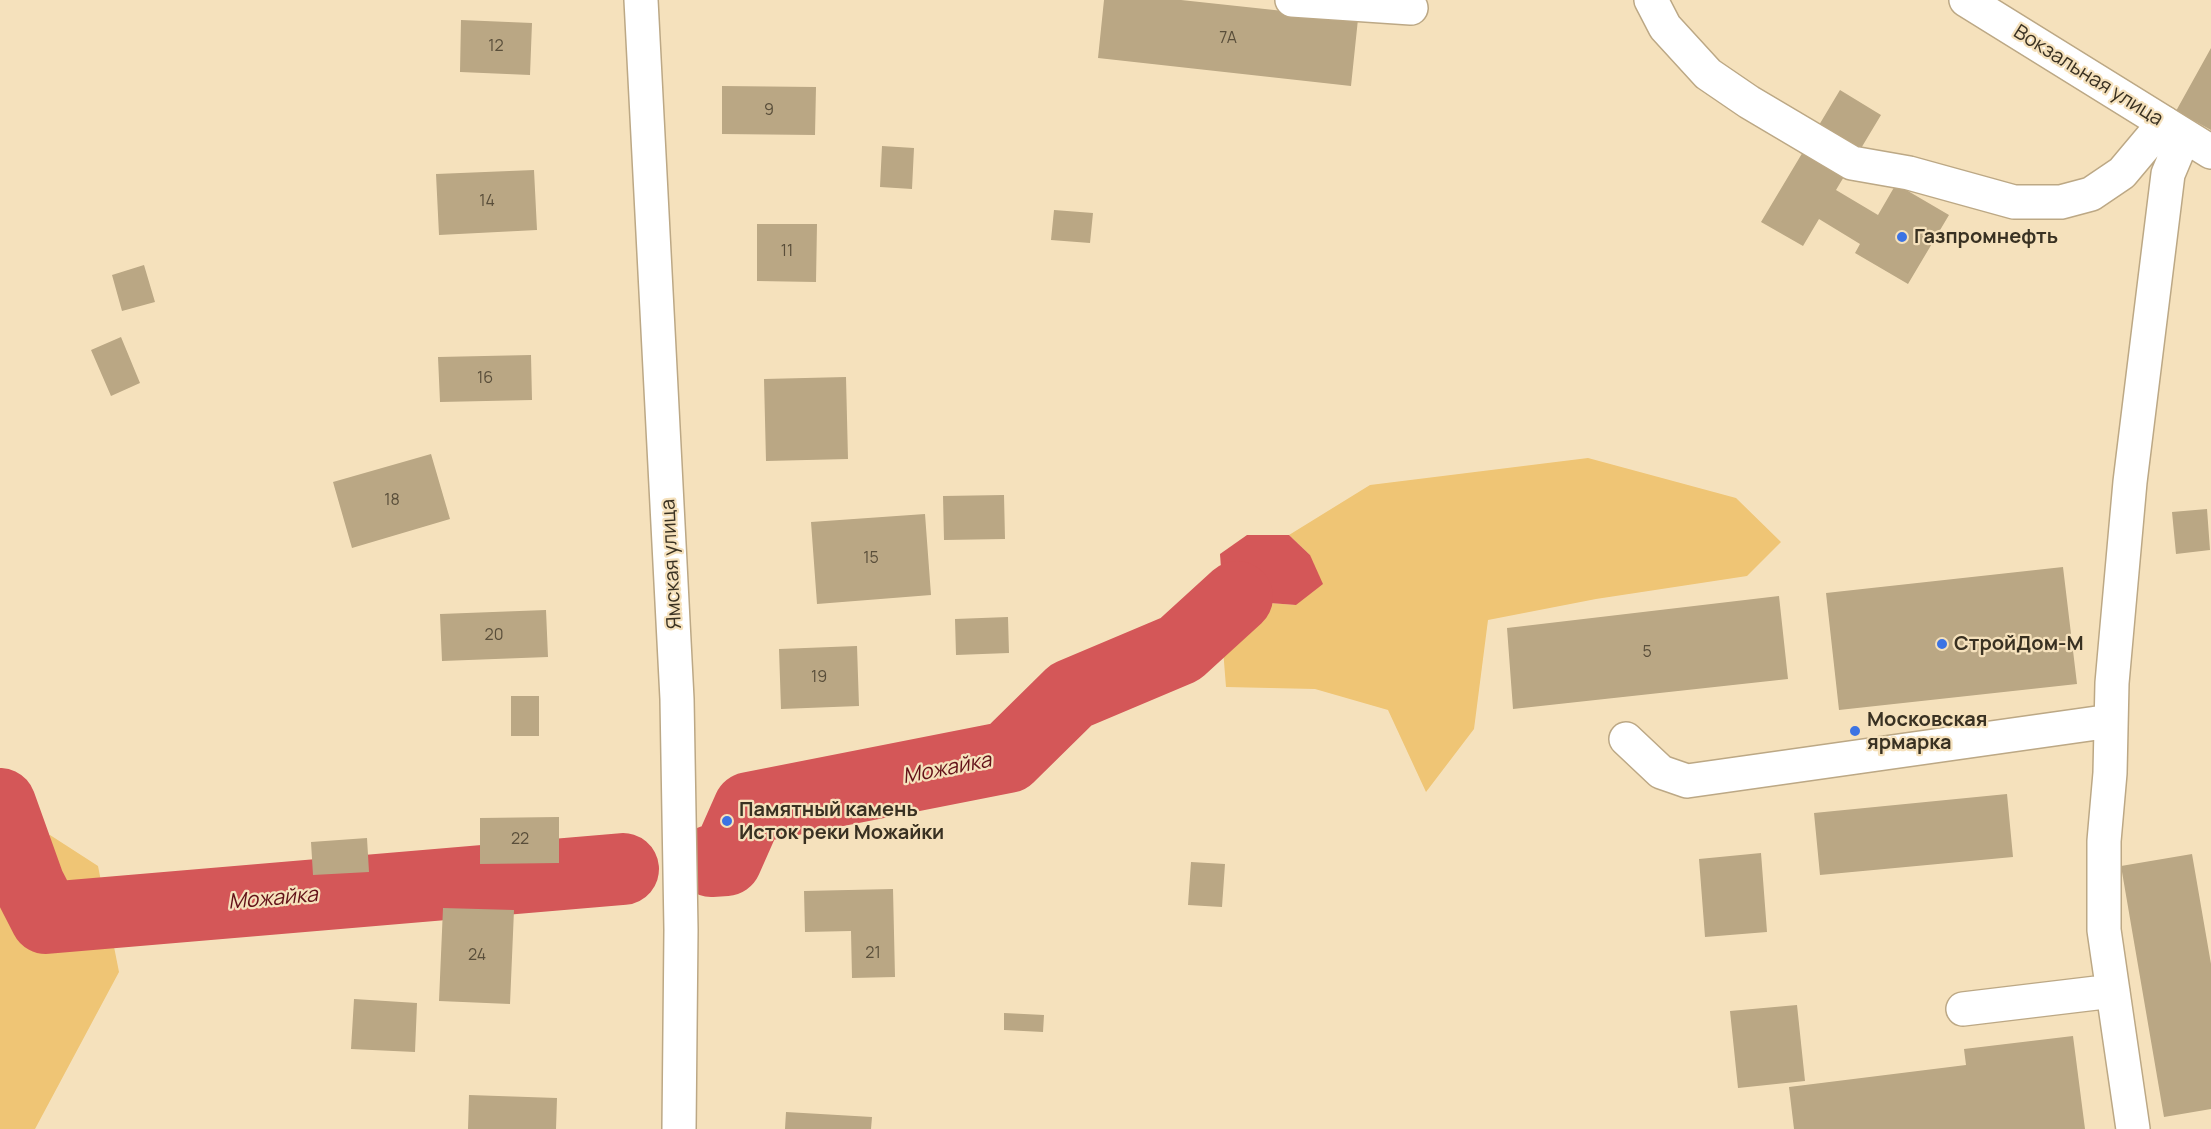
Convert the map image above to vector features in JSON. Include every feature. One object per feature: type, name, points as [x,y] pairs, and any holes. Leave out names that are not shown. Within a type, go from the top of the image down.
[{"type":"main road","name":"Ямская улица","points":[[641,0],[677,699],[681,930],[679,1129]]},
{"type":"main road","points":[[1292,0],[1411,8]]},
{"type":"main road","points":[[1651,0],[1665,27],[1708,74],[1749,102],[1852,164],[1909,173],[2014,202],[2061,201],[2091,194],[2121,172],[2186,137]]},
{"type":"main road","name":"Вокзальная улица","points":[[1966,0],[2186,137]]},
{"type":"main road","points":[[2133,1129],[2104,930],[2102,879],[2112,683],[2130,482],[2168,174],[2186,137]]},
{"type":"main road","points":[[1626,739],[1661,772],[1687,781],[2111,721]]},
{"type":"main road","points":[[1963,1009],[2113,991]]},
{"type":"shaded area","points":[[1588,458],[1736,498],[1781,542],[1747,576],[1596,599],[1488,620],[1474,729],[1426,792],[1388,710],[1315,689],[1226,687],[1223,649],[1256,602],[1296,605],[1310,555],[1289,535],[1370,485]]},
{"type":"shaded area","points":[[1247,535],[1289,535],[1310,555],[1323,584],[1296,605],[1256,602],[1237,597],[1222,582],[1220,554]]},
{"type":"shaded area","points":[[50,835],[98,866],[119,972],[35,1129],[0,1129],[0,861]]},
{"type":"building","points":[[1104,0],[1181,0],[1358,19],[1351,86],[1098,58]]},
{"type":"building","points":[[461,20],[532,23],[530,75],[460,72]]},
{"type":"building","points":[[2211,48],[2211,130],[2176,111]]},
{"type":"building","points":[[722,86],[816,87],[815,135],[722,134]]},
{"type":"building","points":[[1840,90],[1881,115],[1836,190],[1878,215],[1896,184],[1949,215],[1908,284],[1855,253],[1860,244],[1819,219],[1803,246],[1761,222]]},
{"type":"building","points":[[882,146],[914,148],[912,189],[880,187]]},
{"type":"building","points":[[534,170],[537,230],[439,235],[436,174]]},
{"type":"building","points":[[1054,210],[1093,213],[1090,243],[1051,240]]},
{"type":"building","points":[[757,224],[817,224],[816,282],[757,281]]},
{"type":"building","points":[[144,265],[155,302],[122,311],[112,275]]},
{"type":"building","points":[[121,337],[140,383],[111,396],[91,350]]},
{"type":"building","points":[[531,355],[532,400],[440,402],[438,357]]},
{"type":"building","points":[[846,377],[848,459],[766,461],[764,379]]},
{"type":"building","points":[[431,454],[450,519],[352,548],[333,482]]},
{"type":"building","points":[[1004,495],[1005,539],[944,540],[943,496]]},
{"type":"building","points":[[2207,509],[2210,550],[2176,554],[2172,512]]},
{"type":"building","points":[[925,514],[931,595],[817,604],[811,522]]},
{"type":"building","points":[[2063,567],[2077,684],[1839,710],[1826,593]]},
{"type":"building","points":[[1779,596],[1788,679],[1513,709],[1507,628]]},
{"type":"building","points":[[546,610],[548,657],[442,661],[440,614]]},
{"type":"building","points":[[1008,617],[1009,653],[956,655],[955,619]]},
{"type":"building","points":[[857,646],[859,706],[781,709],[779,649]]},
{"type":"building","points":[[511,696],[539,696],[539,736],[511,736]]},
{"type":"building","points":[[2007,794],[2013,857],[1820,875],[1814,813]]},
{"type":"building","points":[[559,817],[559,863],[480,864],[480,818]]},
{"type":"building","points":[[367,838],[369,872],[313,875],[311,842]]},
{"type":"building","points":[[1761,853],[1767,932],[1705,937],[1699,859]]},
{"type":"building","points":[[2192,854],[2211,964],[2211,1109],[2164,1117],[2121,866]]},
{"type":"building","points":[[1191,862],[1225,864],[1222,907],[1188,905]]},
{"type":"building","points":[[893,889],[895,977],[852,978],[851,931],[805,932],[804,891]]},
{"type":"building","points":[[443,908],[514,910],[510,1004],[439,1001]]},
{"type":"building","points":[[354,999],[417,1003],[415,1052],[351,1049]]},
{"type":"building","points":[[1797,1005],[1805,1081],[1738,1088],[1730,1011]]},
{"type":"building","points":[[1004,1013],[1044,1015],[1043,1032],[1004,1030]]},
{"type":"building","points":[[2073,1036],[2085,1129],[1794,1129],[1789,1087],[1966,1065],[1964,1049]]},
{"type":"building","points":[[469,1095],[557,1098],[556,1129],[468,1129]]},
{"type":"building","points":[[786,1112],[872,1117],[871,1129],[785,1129]]},
{"type":"waterway","name":"Можайка","points":[[711,861],[726,860],[749,808],[1008,757],[1071,695],[1180,649],[1237,597]]},
{"type":"waterway","name":"Можайка","points":[[0,804],[29,885],[46,918],[623,869]]},
{"type":"place","name":"Газпромнефть","points":[[1902,237]]},
{"type":"place","name":"СтройДом-М","points":[[1942,644]]},
{"type":"place","name":"Московская ярмарка","points":[[1855,731]]},
{"type":"place","name":"Памятный камень Исток реки Можайки","points":[[727,821]]}]
